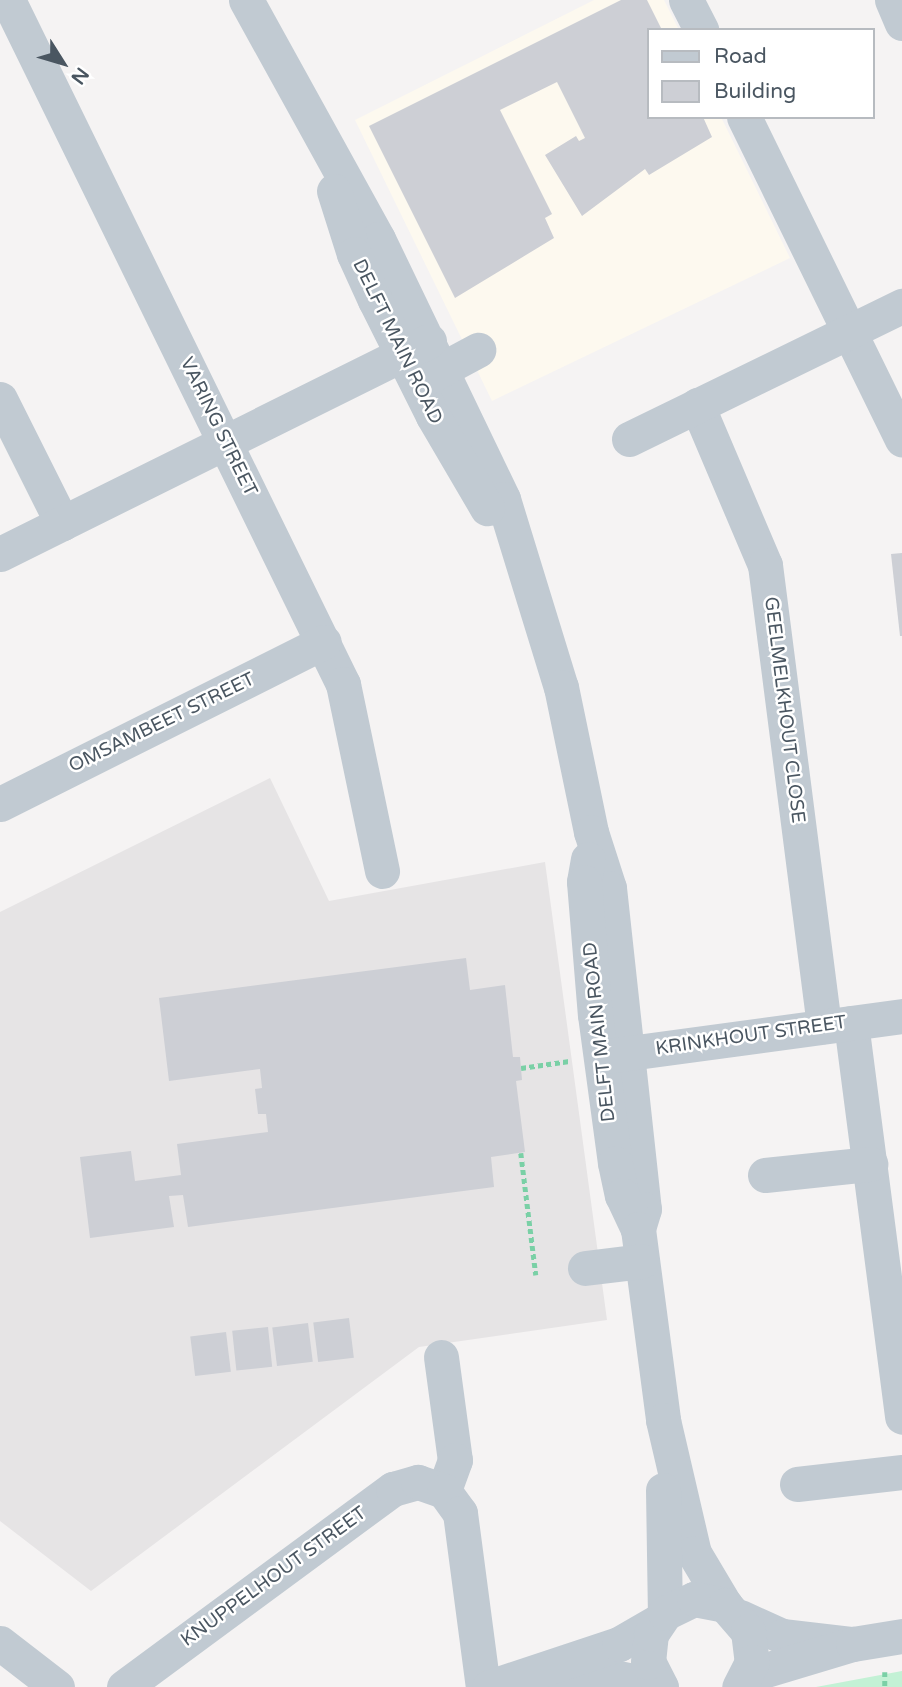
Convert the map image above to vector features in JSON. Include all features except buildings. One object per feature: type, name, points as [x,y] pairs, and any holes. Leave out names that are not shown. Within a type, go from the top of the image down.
[{"type":"street","name":"VARING STREET","points":[[8,0],[324,642],[352,712],[382,871]]},
{"type":"street","name":"DELFT MAIN ROAD","points":[[246,0],[314,127],[422,362],[503,499],[513,541],[561,687],[592,832],[609,888],[615,1055],[644,1209],[640,1245],[663,1420],[694,1553],[733,1611],[752,1646],[743,1682]]},
{"type":"street","points":[[686,0],[700,28]]},
{"type":"street","points":[[892,0],[902,23]]},
{"type":"street","points":[[745,119],[902,439]]},
{"type":"street","points":[[629,439],[902,306]]},
{"type":"street","points":[[0,554],[225,441],[422,362],[478,351]]},
{"type":"street","points":[[0,398],[62,523]]},
{"type":"street","name":"GEELMELKHOUT CLOSE","points":[[697,405],[765,565],[837,1025],[870,1164],[902,1417]]},
{"type":"street","name":"OMSAMBEET STREET","points":[[0,804],[324,642]]},
{"type":"street","name":"KRINKHOUT STREET","points":[[615,1055],[902,1016]]},
{"type":"street","points":[[765,1175],[870,1164]]},
{"type":"street","points":[[585,1268],[640,1245]]},
{"type":"street","points":[[441,1357],[455,1460],[438,1488],[460,1513],[483,1687]]},
{"type":"street","name":"DELFT MAIN ROAD","points":[[661,1687],[648,1662],[647,1648],[661,1617],[663,1420]]},
{"type":"street","points":[[797,1484],[902,1472]]},
{"type":"street","name":"KNUPPELHOUT STREET","points":[[124,1687],[393,1489],[418,1482],[438,1488]]},
{"type":"street","points":[[489,1687],[538,1673],[635,1637],[661,1617],[694,1599],[733,1611],[782,1636],[853,1644]]},
{"type":"street","points":[[743,1682],[853,1644],[902,1636]]},
{"type":"street","points":[[0,1643],[57,1687]]},
{"type":"street","points":[[538,1673],[606,1675],[661,1687]]},
{"type":"path","points":[[521,1068],[615,1055]]},
{"type":"path","points":[[521,1153],[536,1275]]},
{"type":"shaded area","points":[[594,0],[664,0],[678,28],[646,28],[646,119],[722,119],[790,258],[492,401],[355,120]]},
{"type":"shaded area","points":[[270,778],[329,901],[545,862],[607,1320],[419,1347],[91,1591],[0,1521],[0,912]]},
{"type":"green space","points":[[902,1671],[902,1687],[816,1687]]}]
